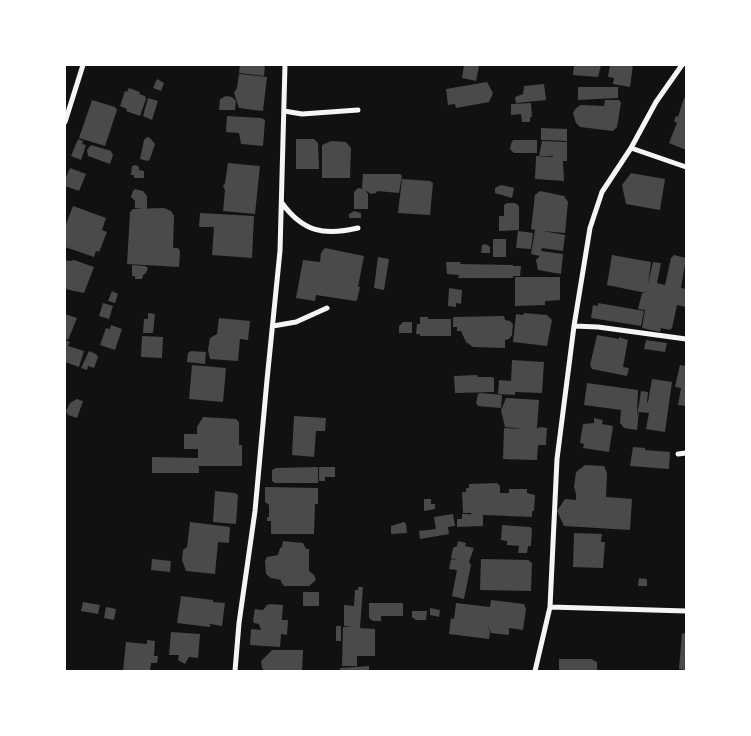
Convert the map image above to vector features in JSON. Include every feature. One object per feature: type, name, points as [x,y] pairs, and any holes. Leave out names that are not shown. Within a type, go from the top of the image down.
[{"type":"street","points":[[65,122],[83,65]]},
{"type":"street","points":[[235,671],[239,623],[256,511],[280,251],[285,65]]},
{"type":"street","points":[[535,671],[550,607],[557,459],[574,326],[590,228],[602,192],[656,102],[682,65]]},
{"type":"street","points":[[284,111],[302,114],[358,110]]},
{"type":"street","points":[[630,148],[686,167]]},
{"type":"street","points":[[282,202],[288,212],[310,229],[341,232],[358,228]]},
{"type":"street","points":[[272,326],[296,322],[326,308]]},
{"type":"street","points":[[574,326],[686,339]]},
{"type":"street","points":[[678,454],[686,453]]},
{"type":"street","points":[[550,607],[686,611]]},
{"type":"building","points":[[240,65],[265,65],[264,76],[239,73]]},
{"type":"building","points":[[464,65],[479,66],[476,81],[462,78]]},
{"type":"building","points":[[574,65],[601,65],[598,77],[573,75]]},
{"type":"building","points":[[610,65],[633,65],[630,87],[613,84],[614,78],[608,77]]},
{"type":"building","points":[[239,74],[267,77],[263,111],[239,108],[234,93],[237,88]]},
{"type":"building","points":[[157,79],[164,83],[161,91],[153,88]]},
{"type":"building","points":[[487,82],[493,93],[489,102],[456,108],[455,104],[448,105],[446,89]]},
{"type":"building","points":[[544,84],[546,100],[516,103],[515,97],[523,94],[524,86]]},
{"type":"building","points":[[578,87],[618,87],[618,98],[578,100]]},
{"type":"building","points":[[129,88],[145,96],[146,99],[140,116],[126,111],[127,109],[120,106],[125,91],[127,92]]},
{"type":"building","points":[[226,96],[232,97],[236,101],[235,110],[219,110],[220,99]]},
{"type":"building","points":[[148,98],[158,101],[152,120],[143,116]]},
{"type":"building","points":[[684,98],[686,99],[686,150],[669,143],[677,123],[674,121],[676,116],[678,117]]},
{"type":"building","points":[[92,100],[115,107],[117,110],[105,146],[79,138]]},
{"type":"building","points":[[605,100],[619,100],[621,103],[617,127],[613,131],[580,127],[576,123],[573,113],[576,108],[581,105],[604,106]]},
{"type":"building","points":[[531,103],[532,117],[530,117],[530,122],[522,122],[521,114],[511,115],[511,104]]},
{"type":"building","points":[[227,116],[261,118],[265,120],[263,146],[241,144],[239,133],[226,132]]},
{"type":"building","points":[[541,128],[567,129],[567,141],[541,140]]},
{"type":"building","points":[[147,137],[155,144],[148,161],[140,159],[144,140]]},
{"type":"building","points":[[78,139],[83,141],[82,144],[86,145],[81,160],[71,156]]},
{"type":"building","points":[[296,139],[314,139],[318,143],[319,169],[296,169]]},
{"type":"building","points":[[513,140],[537,140],[537,153],[514,153],[510,149]]},
{"type":"building","points":[[331,141],[346,142],[351,148],[350,178],[322,178],[322,145]]},
{"type":"building","points":[[542,141],[567,142],[567,161],[563,161],[564,181],[535,179],[536,156],[553,157],[539,156]]},
{"type":"building","points":[[91,145],[111,151],[113,155],[110,164],[88,156],[87,150]]},
{"type":"building","points":[[228,163],[260,166],[255,214],[223,211],[225,190],[223,186]]},
{"type":"building","points":[[136,165],[139,167],[139,170],[144,171],[144,178],[134,178],[134,175],[131,175],[132,166]]},
{"type":"building","points":[[70,168],[86,174],[79,191],[65,186],[65,180]]},
{"type":"building","points":[[631,173],[665,179],[660,210],[626,204],[622,185]]},
{"type":"building","points":[[363,174],[400,174],[402,176],[399,193],[377,191],[371,194],[362,188]]},
{"type":"building","points":[[402,179],[430,181],[433,183],[430,215],[398,213]]},
{"type":"building","points":[[501,185],[514,188],[512,198],[495,193],[495,188]]},
{"type":"building","points":[[358,188],[364,189],[368,194],[368,209],[354,209],[354,192]]},
{"type":"building","points":[[135,189],[143,191],[147,196],[147,209],[135,208],[135,201],[131,197]]},
{"type":"building","points":[[540,191],[564,196],[568,202],[565,233],[543,231],[565,235],[563,251],[542,248],[541,251],[563,254],[561,274],[538,270],[536,260],[540,256],[531,254],[535,230],[531,229],[535,195]]},
{"type":"building","points":[[515,203],[519,206],[519,230],[499,231],[499,216],[504,216],[504,205]]},
{"type":"building","points":[[73,206],[106,218],[102,230],[107,232],[99,252],[96,251],[94,257],[65,247],[65,227]]},
{"type":"building","points":[[164,208],[171,211],[174,216],[173,248],[178,248],[180,251],[179,267],[127,264],[130,212],[133,209]]},
{"type":"building","points":[[354,211],[361,213],[361,218],[349,218],[349,214]]},
{"type":"building","points":[[200,213],[254,216],[252,258],[212,255],[214,227],[199,227]]},
{"type":"building","points":[[518,231],[533,233],[531,249],[516,248]]},
{"type":"building","points":[[493,239],[506,239],[506,257],[493,257]]},
{"type":"building","points":[[486,244],[490,247],[490,253],[481,253],[482,245]]},
{"type":"building","points":[[325,248],[364,256],[357,300],[316,295],[315,301],[296,298],[303,260],[320,262],[321,253]]},
{"type":"building","points":[[612,255],[651,262],[648,284],[653,262],[661,263],[657,283],[665,285],[671,258],[674,255],[686,258],[681,288],[686,289],[686,307],[677,305],[670,330],[661,328],[660,332],[642,328],[645,310],[638,309],[642,293],[646,293],[607,285]]},
{"type":"building","points":[[378,257],[389,259],[384,290],[374,288]]},
{"type":"building","points":[[65,260],[74,260],[94,267],[84,293],[65,289]]},
{"type":"building","points":[[446,262],[521,266],[520,276],[513,276],[513,278],[458,278],[459,275],[447,274]]},
{"type":"building","points":[[132,265],[148,268],[142,279],[135,279],[135,276],[132,276]]},
{"type":"building","points":[[515,277],[560,277],[560,300],[545,301],[545,305],[515,306]]},
{"type":"building","points":[[449,288],[462,290],[461,304],[456,303],[456,307],[448,306]]},
{"type":"building","points":[[112,291],[118,294],[115,303],[108,301]]},
{"type":"building","points":[[103,303],[113,306],[109,319],[99,316]]},
{"type":"building","points":[[598,303],[644,311],[641,326],[591,318],[593,305],[598,306]]},
{"type":"building","points":[[148,313],[155,314],[153,333],[143,333],[144,319],[148,319]]},
{"type":"building","points":[[524,313],[547,315],[552,320],[547,346],[513,342],[516,314],[523,315]]},
{"type":"building","points":[[65,314],[77,318],[68,340],[65,338]]},
{"type":"building","points":[[504,316],[505,320],[513,324],[512,335],[509,339],[505,340],[505,348],[473,347],[466,342],[461,331],[457,331],[457,327],[453,327],[453,317]]},
{"type":"building","points":[[420,317],[451,319],[451,336],[420,336],[420,334],[416,334],[417,324],[420,324]]},
{"type":"building","points":[[219,318],[250,321],[248,340],[240,339],[238,361],[210,359],[208,350],[210,338],[217,334]]},
{"type":"building","points":[[403,322],[412,322],[412,333],[399,333],[399,326]]},
{"type":"building","points":[[111,325],[122,329],[115,350],[100,345],[106,328],[110,329]]},
{"type":"building","points":[[597,335],[619,339],[619,337],[628,340],[623,367],[629,368],[627,376],[592,369],[590,365]]},
{"type":"building","points":[[142,336],[163,337],[162,358],[141,357]]},
{"type":"building","points":[[65,340],[70,342],[68,346],[84,351],[79,367],[65,362]]},
{"type":"building","points":[[646,340],[667,343],[665,352],[644,349]]},
{"type":"building","points":[[89,351],[98,357],[94,368],[88,366],[87,370],[81,368]]},
{"type":"building","points":[[191,351],[206,352],[205,364],[187,362],[188,353]]},
{"type":"building","points":[[512,360],[544,362],[542,393],[515,392],[515,395],[498,394],[499,380],[511,381]]},
{"type":"building","points":[[192,365],[226,368],[223,402],[189,399]]},
{"type":"building","points":[[680,365],[686,366],[686,406],[678,405],[681,388],[675,387]]},
{"type":"building","points":[[477,375],[478,377],[494,378],[494,392],[455,393],[454,376]]},
{"type":"building","points":[[652,379],[672,382],[665,432],[646,429],[649,413],[639,412],[637,430],[624,428],[620,423],[621,410],[584,405],[587,383],[638,390],[637,417],[641,391],[648,392],[648,402]]},
{"type":"building","points":[[480,393],[502,395],[501,408],[478,406],[476,403]]},
{"type":"building","points":[[506,398],[539,400],[537,429],[540,427],[547,428],[546,445],[538,445],[537,460],[503,459],[504,428],[523,429],[505,427],[501,410]]},
{"type":"building","points":[[77,399],[83,401],[77,418],[68,415],[66,411],[70,403]]},
{"type":"building","points":[[294,416],[326,418],[325,431],[316,431],[314,457],[292,455]]},
{"type":"building","points":[[203,417],[236,419],[239,422],[239,445],[242,445],[242,466],[197,466],[199,467],[199,473],[152,473],[152,457],[198,458],[198,449],[184,449],[184,434],[197,434],[197,427]]},
{"type":"building","points":[[594,418],[603,420],[602,424],[613,426],[609,452],[583,448],[584,444],[580,443],[583,424],[594,423]]},
{"type":"building","points":[[633,447],[670,452],[669,469],[630,466]]},
{"type":"building","points":[[585,465],[604,466],[607,473],[606,497],[632,499],[630,530],[564,526],[557,511],[565,499],[576,500],[574,487],[576,472]]},
{"type":"building","points":[[318,467],[318,483],[275,483],[272,481],[272,470],[276,468]]},
{"type":"building","points":[[319,467],[335,467],[335,477],[325,477],[325,481],[319,481]]},
{"type":"building","points":[[497,483],[500,486],[500,493],[509,493],[509,489],[527,489],[527,493],[535,495],[532,517],[483,515],[483,526],[457,527],[457,519],[462,519],[462,514],[469,514],[470,516],[470,514],[474,513],[463,513],[462,492],[466,492],[469,484]]},
{"type":"building","points":[[265,487],[318,488],[318,504],[315,504],[314,534],[271,534],[271,521],[267,521],[269,505],[265,502]]},
{"type":"building","points":[[215,491],[238,495],[236,524],[213,522]]},
{"type":"building","points":[[424,499],[431,499],[431,504],[435,504],[435,509],[424,511]]},
{"type":"building","points":[[453,514],[455,526],[448,527],[449,534],[420,539],[419,531],[436,529],[434,517]]},
{"type":"building","points":[[190,522],[230,527],[229,543],[218,542],[215,574],[186,571],[182,560],[183,550],[187,547]]},
{"type":"building","points":[[404,522],[407,533],[391,534],[391,526]]},
{"type":"building","points":[[502,525],[530,527],[532,529],[531,546],[528,546],[527,553],[518,553],[519,546],[507,545],[507,541],[501,540]]},
{"type":"building","points":[[574,533],[602,534],[601,542],[605,542],[603,568],[573,567]]},
{"type":"building","points":[[283,541],[303,543],[306,549],[309,549],[309,571],[316,580],[309,586],[284,586],[281,580],[271,578],[266,574],[265,561],[267,557],[278,555]]},
{"type":"building","points":[[458,541],[466,543],[465,546],[474,548],[469,562],[471,565],[464,599],[452,596],[457,570],[449,569],[451,559],[458,560],[451,558],[453,548],[457,546]]},
{"type":"building","points":[[152,559],[171,561],[170,572],[151,570]]},
{"type":"building","points":[[481,559],[528,560],[532,563],[531,591],[480,590]]},
{"type":"building","points":[[639,578],[647,579],[647,586],[638,586]]},
{"type":"building","points":[[358,587],[363,587],[360,628],[375,629],[375,656],[357,656],[357,666],[342,666],[343,627],[352,627],[344,626],[344,605],[354,606],[355,590],[358,590]]},
{"type":"building","points":[[303,592],[319,592],[319,606],[303,606]]},
{"type":"building","points":[[181,596],[225,603],[222,626],[210,624],[210,627],[177,623]]},
{"type":"building","points":[[491,600],[524,604],[526,609],[523,630],[509,628],[509,635],[491,633],[487,623],[490,632],[489,639],[449,634],[451,618],[454,619],[456,603],[490,607]]},
{"type":"building","points":[[83,602],[100,605],[98,614],[81,611]]},
{"type":"building","points":[[369,603],[403,603],[403,616],[381,616],[381,621],[373,621],[369,618]]},
{"type":"building","points":[[270,604],[283,605],[282,620],[288,620],[287,635],[281,634],[280,647],[250,645],[251,629],[261,630],[259,624],[254,623],[253,620],[255,609],[263,610]]},
{"type":"building","points":[[106,607],[116,609],[114,620],[104,618]]},
{"type":"building","points":[[430,608],[440,610],[439,617],[430,615]]},
{"type":"building","points":[[412,611],[427,611],[426,620],[416,620],[412,617]]},
{"type":"building","points":[[336,626],[341,626],[341,641],[336,641]]},
{"type":"building","points":[[171,632],[200,634],[198,658],[189,657],[185,664],[178,660],[179,655],[169,655]]},
{"type":"building","points":[[682,633],[686,634],[686,670],[679,669]]},
{"type":"building","points":[[147,640],[155,641],[154,656],[158,656],[157,663],[151,663],[150,671],[123,671],[126,642],[147,644]]},
{"type":"building","points":[[272,650],[303,650],[302,671],[264,671],[261,661]]},
{"type":"building","points":[[559,659],[591,659],[597,662],[597,671],[559,671]]},
{"type":"building","points":[[369,666],[369,671],[340,671],[340,668]]}]
